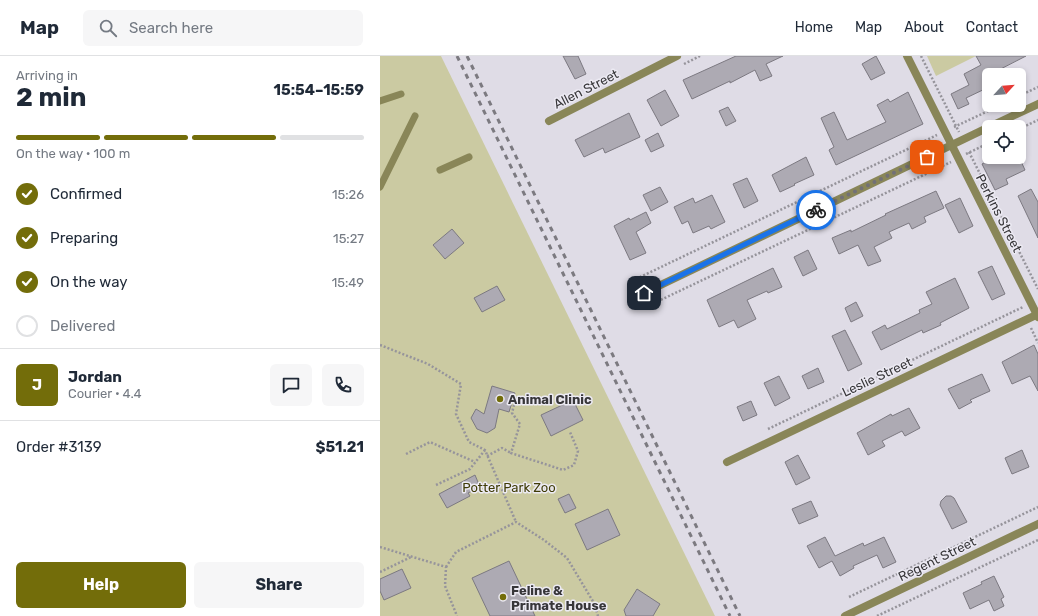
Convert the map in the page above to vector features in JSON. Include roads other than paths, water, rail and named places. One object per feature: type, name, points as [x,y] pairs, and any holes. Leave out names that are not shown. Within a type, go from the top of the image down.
[{"type":"street","name":"Allen Street","points":[[549,121],[677,56]]},
{"type":"street","name":"Perkins Street","points":[[907,56],[1038,315]]},
{"type":"street","points":[[1004,120],[1038,104]]},
{"type":"street","points":[[644,293],[982,130]]},
{"type":"street","name":"Leslie Street","points":[[727,462],[1038,315]]},
{"type":"street","name":"Regent Street","points":[[846,616],[1038,524]]},
{"type":"lane","points":[[380,101],[401,94]]},
{"type":"lane","points":[[380,187],[415,116]]},
{"type":"lane","points":[[440,170],[469,157]]},
{"type":"railway","points":[[457,56],[730,616]]},
{"type":"railway","points":[[467,56],[740,616]]},
{"type":"place","name":"Animal Clinic","points":[[500,399]]},
{"type":"place","name":"Feline & Primate House","points":[[503,597]]},
{"type":"park label","name":"Potter Park Zoo","points":[[509,487]]}]
